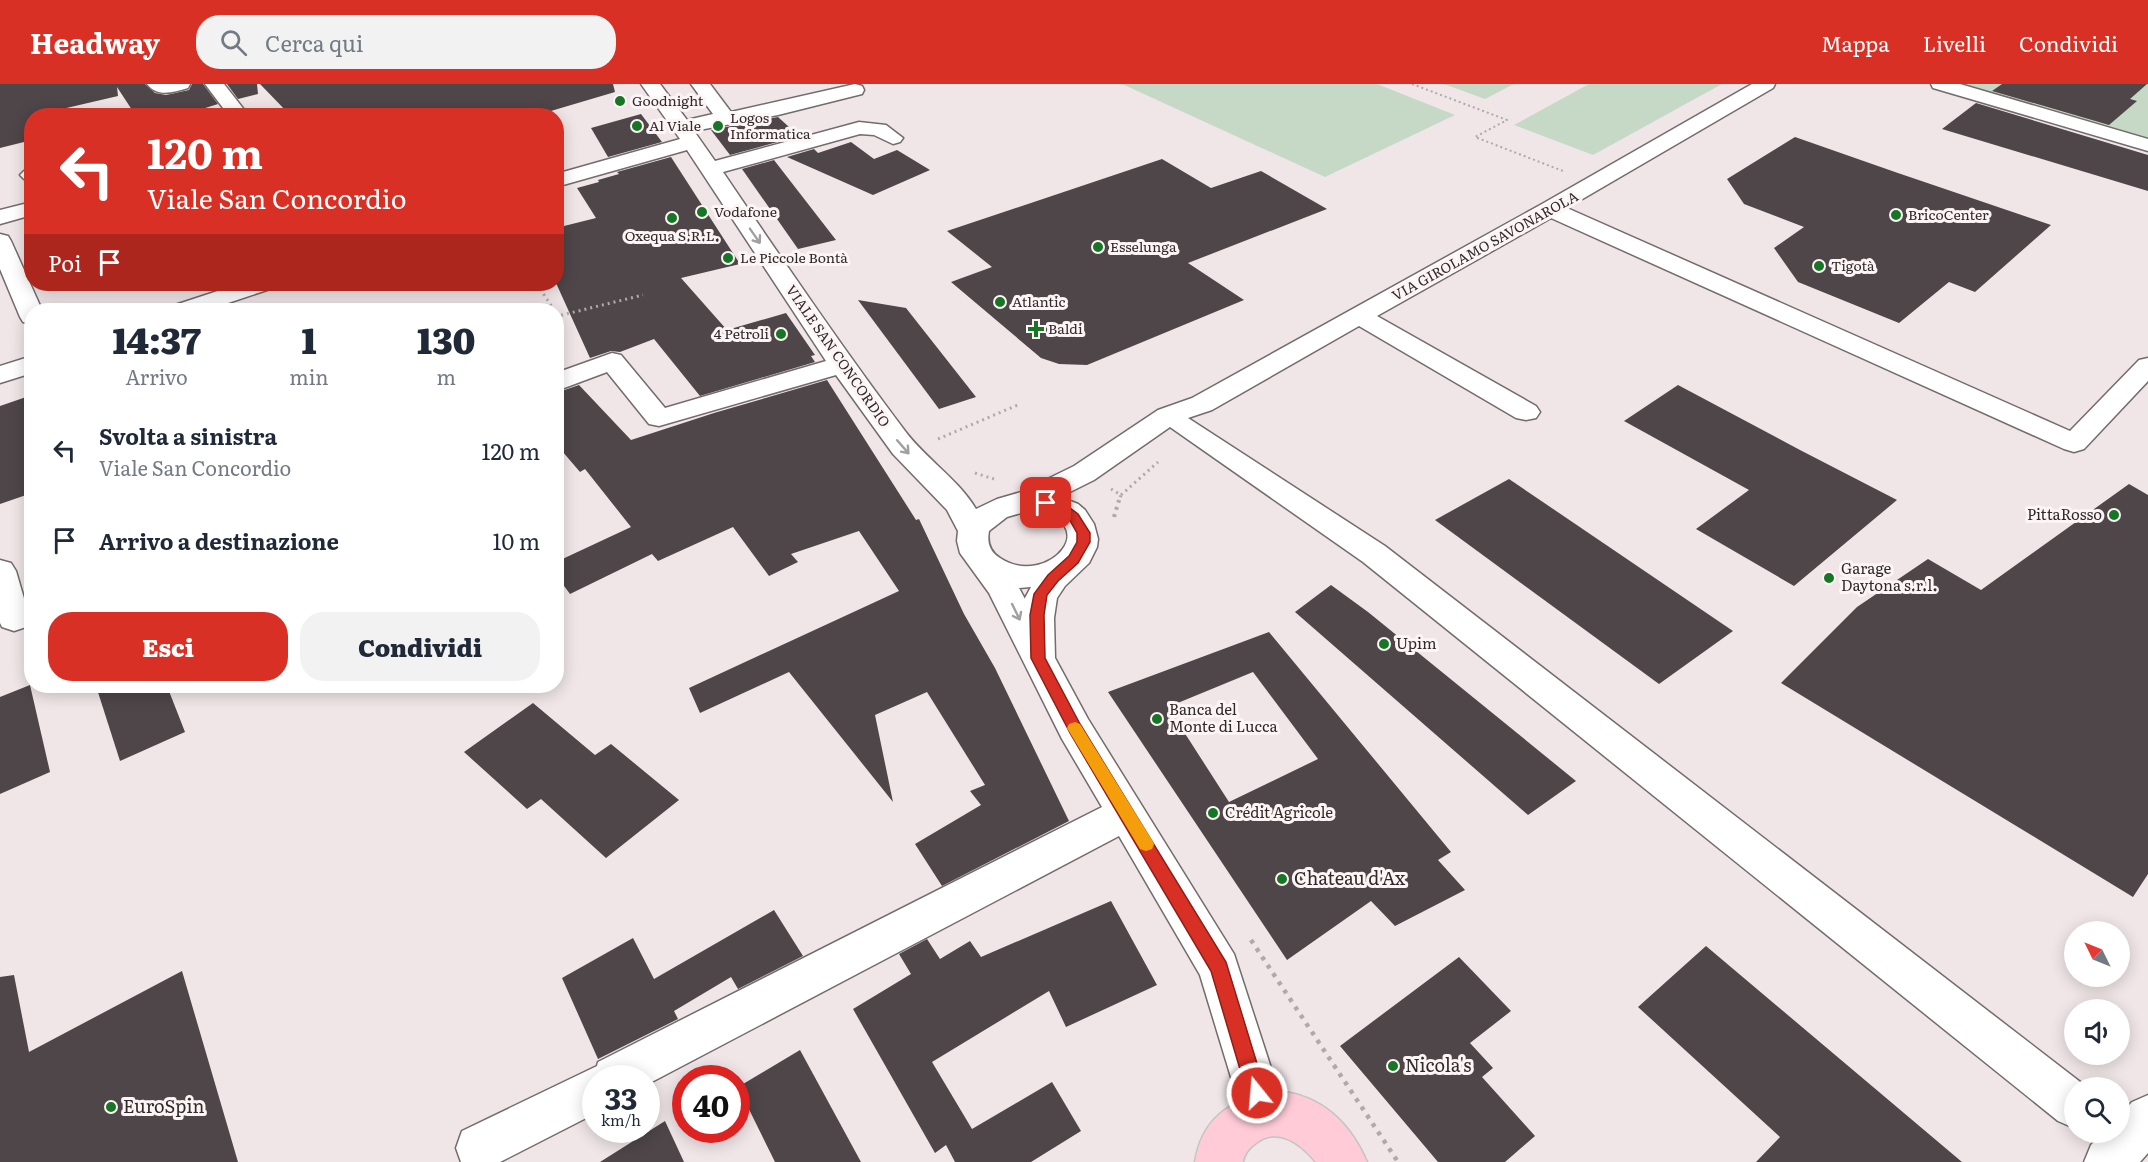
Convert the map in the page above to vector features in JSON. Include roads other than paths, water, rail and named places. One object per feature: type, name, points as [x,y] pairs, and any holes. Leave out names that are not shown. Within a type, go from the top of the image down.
[{"type":"main road","points":[[1219,1162],[1220,1154],[1229,1136],[1244,1121],[1263,1114],[1283,1113],[1303,1119],[1321,1131],[1336,1148],[1343,1162]]},
{"type":"street","points":[[156,84],[164,88],[181,84]]},
{"type":"street","points":[[214,84],[234,108]]},
{"type":"street","name":"VIALE SAN CONCORDIO","points":[[650,84],[843,365],[903,448],[958,504],[974,531],[973,543],[976,553],[1008,597],[1075,729],[1219,968],[1263,1114]]},
{"type":"street","points":[[700,84],[723,114],[719,118]]},
{"type":"street","name":"VIA GIROLAMO SAVONAROLA","points":[[1074,517],[1103,484],[1192,421],[1359,316],[1766,84]]},
{"type":"street","points":[[1940,84],[2148,145]]},
{"type":"street","points":[[564,178],[687,135],[719,118],[778,109],[855,90]]},
{"type":"street","points":[[709,169],[860,128],[879,129],[893,138]]},
{"type":"street","points":[[1550,209],[2074,443],[2148,366]]},
{"type":"street","points":[[0,217],[24,210]]},
{"type":"street","points":[[0,241],[26,303]]},
{"type":"street","points":[[207,303],[241,291]]},
{"type":"street","points":[[1359,316],[1526,411]]},
{"type":"street","points":[[564,380],[612,361],[659,418],[843,365]]},
{"type":"street","points":[[0,375],[24,367]]},
{"type":"street","name":"VIA GIROLAMO SAVONAROLA","points":[[1028,501],[1084,473],[1168,416],[1192,421]]},
{"type":"street","points":[[1192,421],[1374,554],[2064,1097]]},
{"type":"street","points":[[974,531],[980,522],[1000,507],[1028,501],[1062,508],[1074,517]]},
{"type":"street","name":"VIALE SAN CONCORDIO","points":[[1038,658],[1037,615],[1041,594],[1080,551],[1083,542],[1083,533],[1074,517]]},
{"type":"street","points":[[984,563],[996,570],[1027,577],[1041,576],[1065,567]]},
{"type":"street","points":[[0,571],[14,619]]},
{"type":"street","points":[[639,1065],[1127,813]]},
{"type":"street","points":[[479,1148],[582,1095]]},
{"type":"place","name":"Goodnight","points":[[620,101]]},
{"type":"place","name":"Al Viale","points":[[637,126]]},
{"type":"place","name":"Logos Informatica","points":[[718,126]]},
{"type":"place","name":"Vodafone","points":[[702,212]]},
{"type":"place","name":"BricoCenter","points":[[1896,215]]},
{"type":"place","name":"Oxequa S.R.L.","points":[[672,218]]},
{"type":"place","name":"Esselunga","points":[[1098,247]]},
{"type":"place","name":"Le Piccole Bontà","points":[[728,258]]},
{"type":"place","name":"Tigotà","points":[[1819,266]]},
{"type":"place","name":"Atlantic","points":[[1000,302]]},
{"type":"place","name":"Baldi","points":[[1036,329]]},
{"type":"place","name":"4 Petroli","points":[[781,334]]},
{"type":"place","name":"PittaRosso","points":[[2114,515]]},
{"type":"place","name":"Garage Daytona s.r.l.","points":[[1829,578]]},
{"type":"place","name":"Upim","points":[[1384,644]]},
{"type":"place","name":"Banca del Monte di Lucca","points":[[1157,719]]},
{"type":"place","name":"Crédit Agricole","points":[[1213,813]]},
{"type":"place","name":"Chateau d'Ax","points":[[1282,879]]},
{"type":"place","name":"Nicola's","points":[[1393,1066]]},
{"type":"place","name":"EuroSpin","points":[[111,1107]]}]
